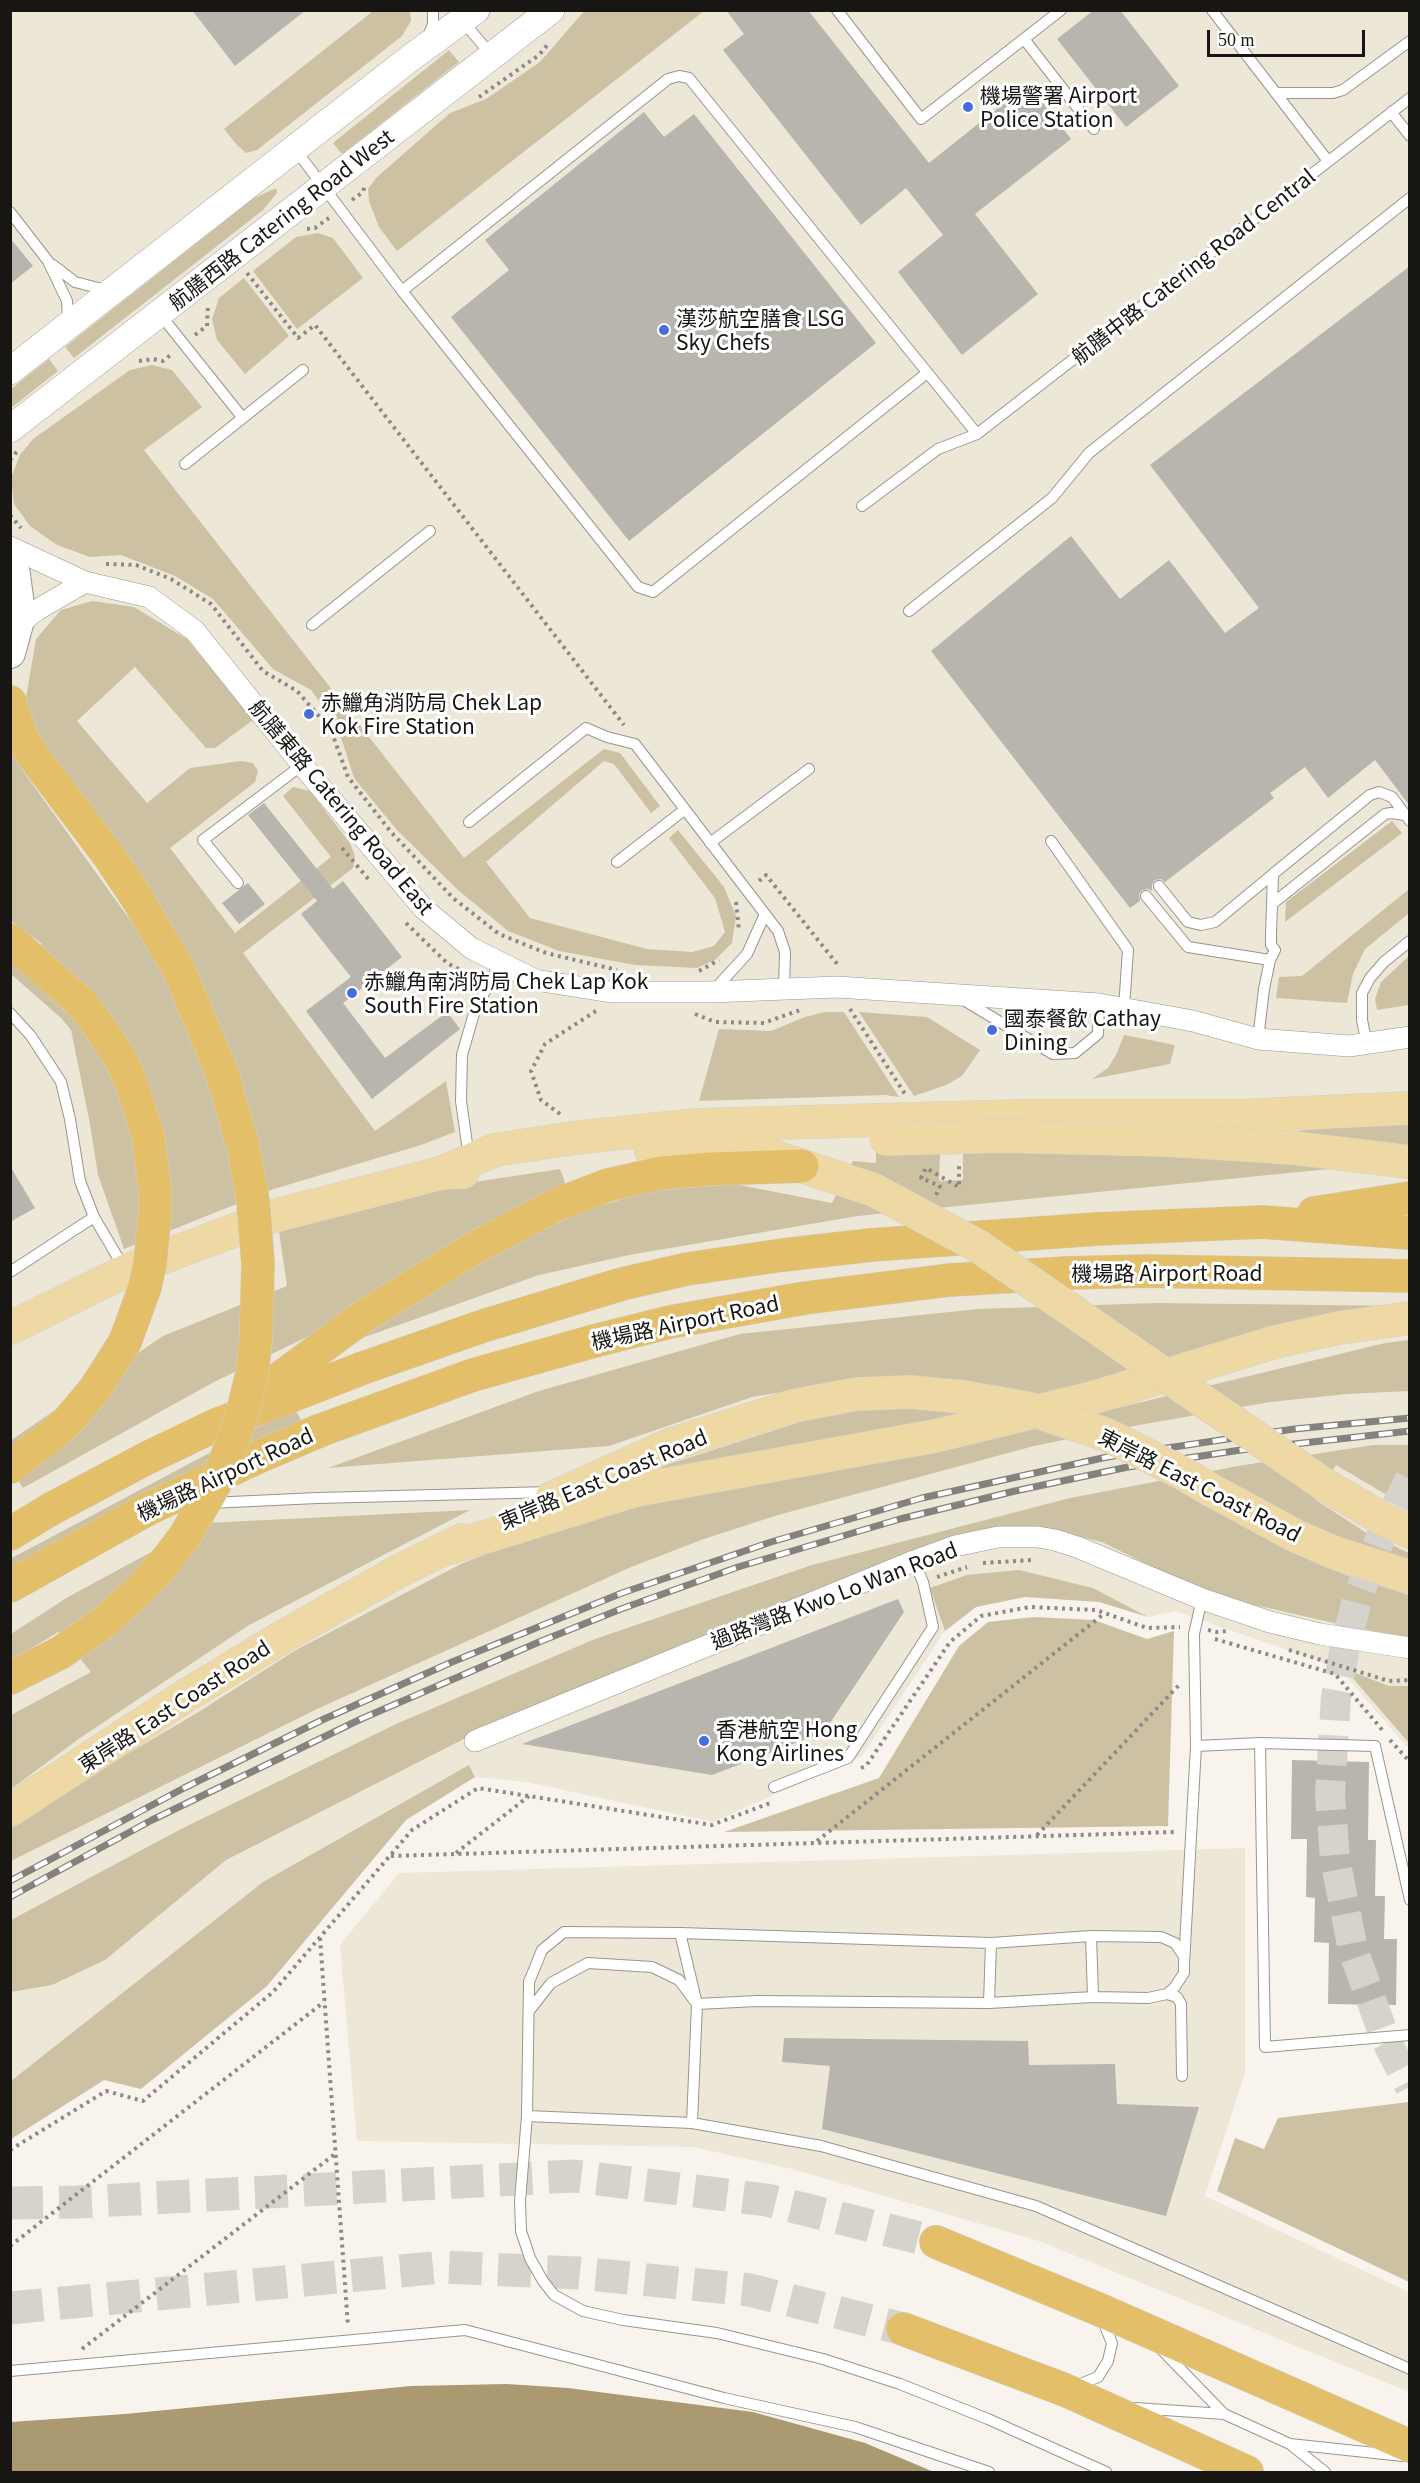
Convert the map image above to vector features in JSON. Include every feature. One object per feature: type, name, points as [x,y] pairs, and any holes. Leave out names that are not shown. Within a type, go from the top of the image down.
[{"type":"highway","points":[[10,702],[21,736],[31,753],[137,898],[174,961],[194,1002],[222,1073],[243,1146],[253,1201],[258,1263],[257,1319],[252,1373],[243,1411],[221,1473],[191,1527],[166,1562],[144,1586],[103,1623],[60,1653],[10,1678]]},
{"type":"highway","points":[[10,940],[80,1002],[122,1061],[148,1135],[155,1188],[155,1214],[147,1280],[136,1315],[124,1342],[95,1389],[69,1420],[10,1467]]},
{"type":"highway","points":[[216,1425],[364,1316],[493,1237],[556,1205],[608,1185],[661,1173],[711,1168],[802,1166]]},
{"type":"highway","points":[[1262,1222],[1410,1198]]},
{"type":"highway","name":"機場路 Airport Road","points":[[10,1534],[51,1509],[147,1458],[216,1425],[363,1368],[483,1326],[622,1284],[687,1269],[871,1245],[1097,1229],[1262,1222],[1410,1233]]},
{"type":"highway","name":"機場路 Airport Road","points":[[10,1586],[148,1509],[321,1430],[473,1375],[598,1340],[735,1309],[950,1280],[1067,1273],[1229,1272],[1410,1276]]},
{"type":"highway","points":[[936,2242],[1098,2309],[1410,2446]]},
{"type":"highway","points":[[903,2329],[1065,2390],[1247,2472]]},
{"type":"main road","points":[[10,560],[18,590],[18,624],[10,653]]},
{"type":"main road","points":[[461,1168],[495,1150],[698,1125],[1014,1116],[1241,1116],[1410,1108]]},
{"type":"main road","points":[[760,1152],[807,1143],[1001,1136],[1168,1140],[1294,1148],[1410,1162]]},
{"type":"main road","points":[[10,1328],[126,1271],[270,1217],[461,1168],[670,1149],[727,1148],[760,1152],[874,1190],[978,1246],[1325,1485],[1410,1532]]},
{"type":"main road","points":[[443,1550],[636,1490],[935,1436],[1092,1398],[1275,1342],[1338,1328],[1410,1318]]},
{"type":"main road","name":"東岸路 East Coast Road","points":[[10,1810],[185,1696],[274,1642],[443,1550],[672,1444],[793,1406],[858,1394],[912,1392],[964,1397],[1026,1408],[1107,1435],[1184,1474],[1294,1535],[1335,1553],[1410,1577]]},
{"type":"street","name":"航膳西路 Catering Road West","points":[[10,429],[551,10]]},
{"type":"street","points":[[10,371],[464,14]]},
{"type":"street","name":"航膳東路 Catering Road East","points":[[19,541],[85,582],[149,597],[195,631],[302,765],[423,908],[471,948],[535,980],[611,993],[837,987],[1100,1004],[1193,1021],[1258,1039],[1349,1046],[1410,1037]]},
{"type":"street","points":[[18,624],[85,582]]},
{"type":"street","name":"過路灣路 Kwo Lo Wan Road","points":[[474,1741],[914,1561],[975,1541],[1017,1536],[1038,1537],[1077,1546],[1202,1599],[1270,1622],[1320,1634],[1410,1648]]},
{"type":"lane","points":[[413,56],[427,39],[433,24],[433,10]]},
{"type":"lane","points":[[837,10],[921,119],[1061,10]]},
{"type":"lane","points":[[1212,10],[1328,161]]},
{"type":"lane","points":[[464,14],[492,56]]},
{"type":"lane","points":[[1024,39],[1094,129]]},
{"type":"lane","points":[[1276,93],[1333,93],[1343,90],[1410,41]]},
{"type":"lane","points":[[402,291],[668,79],[678,76],[689,78],[977,434]]},
{"type":"lane","name":"航膳中路 Catering Road Central","points":[[862,506],[938,449],[977,434],[1410,98]]},
{"type":"lane","points":[[1391,112],[1410,136]]},
{"type":"lane","points":[[295,149],[402,291],[639,587],[653,592],[927,373]]},
{"type":"lane","points":[[909,611],[1052,498],[1089,453],[1410,198]]},
{"type":"lane","points":[[10,212],[48,261],[67,301],[67,327]]},
{"type":"lane","points":[[48,261],[75,282],[88,288],[112,291]]},
{"type":"lane","points":[[159,313],[242,417]]},
{"type":"lane","points":[[185,464],[303,370]]},
{"type":"lane","points":[[312,625],[430,531]]},
{"type":"lane","points":[[469,822],[586,728],[607,737],[635,744],[778,931],[785,952],[784,989]]},
{"type":"lane","points":[[238,883],[203,840],[302,765]]},
{"type":"lane","points":[[710,843],[808,769]]},
{"type":"lane","points":[[1159,886],[1188,922],[1201,926],[1215,922],[1370,795],[1385,793],[1392,797],[1407,818]]},
{"type":"lane","points":[[617,862],[684,810]]},
{"type":"lane","points":[[1272,904],[1385,814],[1391,813],[1407,818]]},
{"type":"lane","points":[[1052,841],[1128,950],[1124,1008]]},
{"type":"lane","points":[[1258,1039],[1273,955],[1271,945],[1273,874]]},
{"type":"lane","points":[[1146,896],[1188,947],[1273,955]]},
{"type":"lane","points":[[711,992],[747,954],[765,914]]},
{"type":"lane","points":[[1367,1045],[1362,1020],[1362,993],[1370,978],[1384,962],[1410,941]]},
{"type":"lane","points":[[461,1168],[462,1055],[474,1010],[500,963]]},
{"type":"lane","points":[[955,995],[1053,1054],[1075,1053],[1098,1034],[1100,1004]]},
{"type":"lane","points":[[10,1013],[31,1036],[61,1082],[70,1119],[80,1181],[94,1217],[126,1271]]},
{"type":"lane","points":[[10,1272],[94,1217]]},
{"type":"lane","points":[[195,1505],[317,1497],[636,1490]]},
{"type":"lane","points":[[148,1509],[183,1506]]},
{"type":"lane","points":[[774,1787],[848,1758],[933,1627],[922,1582],[914,1561]]},
{"type":"lane","points":[[1167,1994],[1184,1973],[1196,1746],[1194,1634],[1202,1599]]},
{"type":"lane","points":[[1196,1746],[1260,1743],[1375,1746],[1410,1900]]},
{"type":"lane","points":[[1260,1743],[1265,2047],[1410,2035]]},
{"type":"lane","points":[[1106,2472],[988,2419],[900,2384],[824,2359],[717,2333],[623,2320],[582,2311],[554,2295],[530,2258],[521,2231],[520,2201],[527,2116],[529,1982],[542,1950],[564,1932],[680,1933],[991,1943],[1091,1936],[1161,1937],[1175,1943],[1184,1955]]},
{"type":"lane","points":[[680,1933],[697,2004],[692,2123]]},
{"type":"lane","points":[[1091,1936],[1093,1997]]},
{"type":"lane","points":[[989,2003],[991,1943]]},
{"type":"lane","points":[[529,2011],[551,1983],[588,1964],[652,1967],[679,1980],[697,2004]]},
{"type":"lane","points":[[697,2004],[757,2001],[989,2003],[1093,1997],[1148,1998],[1167,1994],[1177,1997],[1180,2004],[1182,2076]]},
{"type":"lane","points":[[527,2116],[692,2123],[821,2146],[1036,2206],[1410,2369]]},
{"type":"lane","points":[[1065,2390],[1098,2377],[1108,2361],[1112,2343],[1098,2309]]},
{"type":"lane","points":[[1141,2329],[1224,2414]]},
{"type":"lane","points":[[10,2371],[465,2330],[724,2398],[855,2427],[989,2472]]},
{"type":"lane","points":[[1098,2405],[1224,2414],[1290,2444],[1325,2472]]},
{"type":"lane","points":[[1290,2444],[1410,2457]]},
{"type":"path","points":[[246,272],[298,338],[315,325],[619,719],[635,744]]},
{"type":"path","points":[[207,326],[206,315],[209,303]]},
{"type":"path","points":[[133,362],[153,359],[163,361]]},
{"type":"path","points":[[10,515],[19,541]]},
{"type":"path","name":"航膳東路 Catering Road East","points":[[102,564],[136,566],[171,579],[211,604],[263,671],[297,691],[331,730],[348,777],[391,832],[453,898],[500,934],[546,953],[619,970]]},
{"type":"path","points":[[766,875],[836,965]]},
{"type":"path","points":[[736,901],[740,928],[737,938]]},
{"type":"path","points":[[689,971],[700,971],[727,953]]},
{"type":"path","points":[[566,1119],[541,1100],[531,1071],[545,1044],[601,1008]]},
{"type":"path","points":[[850,1009],[910,1102]]},
{"type":"path","points":[[936,1184],[921,1178],[926,1168],[954,1185]]},
{"type":"path","name":"過路灣路 Kwo Lo Wan Road","points":[[922,1582],[976,1563],[1040,1559]]},
{"type":"path","points":[[855,1770],[866,1766],[950,1642],[981,1616],[1030,1607],[1096,1610],[1148,1628],[1180,1627]]},
{"type":"path","points":[[815,1842],[1106,1613]]},
{"type":"path","points":[[1217,1632],[1225,1630],[1236,1634]]},
{"type":"path","points":[[1215,1639],[1335,1674],[1410,1762]]},
{"type":"path","points":[[1279,1647],[1389,1680],[1410,1680]]},
{"type":"path","points":[[1036,1835],[1179,1685]]},
{"type":"path","points":[[10,2150],[106,2091],[143,2101],[273,1992],[412,1830],[478,1788],[712,1825],[778,1799]]},
{"type":"path","points":[[455,1854],[529,1796]]},
{"type":"path","points":[[390,1856],[1175,1832]]},
{"type":"path","points":[[320,1938],[349,2339]]},
{"type":"path","points":[[10,2246],[325,2002]]},
{"type":"path","points":[[60,2366],[336,2154]]},
{"type":"shaded area","points":[[585,10],[704,11],[397,251],[379,227],[369,201],[368,189],[376,178],[450,113],[486,99],[540,62]]},
{"type":"shaded area","points":[[11,11],[1409,11],[1409,1749],[1339,1668],[1175,1611],[1148,1617],[1099,1602],[1025,1597],[976,1607],[945,1631],[862,1756],[713,1822],[526,1782],[475,1777],[406,1820],[267,1986],[141,2089],[104,2080],[11,2139]]},
{"type":"shaded area","points":[[373,11],[410,11],[411,21],[402,36],[257,150],[246,153],[237,145],[224,129]]},
{"type":"shaded area","points":[[449,50],[459,62],[342,154],[333,143]]},
{"type":"shaded area","points":[[277,189],[277,193],[263,210],[74,358],[65,347],[254,198]]},
{"type":"shaded area","points":[[318,233],[333,238],[363,278],[297,329],[253,271],[296,237]]},
{"type":"shaded area","points":[[244,278],[289,336],[245,374],[217,340],[212,319],[219,298]]},
{"type":"shaded area","points":[[49,359],[58,371],[11,408],[11,389]]},
{"type":"shaded area","points":[[152,365],[172,370],[202,407],[144,450],[464,858],[604,749],[620,753],[660,806],[651,813],[614,764],[604,761],[486,862],[530,918],[647,949],[692,952],[714,946],[725,932],[715,898],[669,838],[678,830],[724,887],[736,916],[732,943],[715,960],[697,968],[635,965],[559,951],[508,931],[458,890],[397,830],[354,778],[337,725],[311,690],[273,669],[213,599],[175,576],[121,555],[90,557],[57,545],[30,526],[14,504],[11,478],[20,455],[33,439],[130,370]]},
{"type":"shaded area","points":[[92,601],[134,607],[187,639],[253,720],[215,748],[206,748],[135,667],[77,721],[147,803],[190,768],[241,761],[253,763],[258,771],[255,782],[170,848],[235,933],[331,857],[283,796],[293,787],[310,791],[350,843],[355,856],[353,868],[243,953],[375,1131],[446,1081],[455,1132],[421,1145],[274,1189],[124,1249],[98,1175],[71,1030],[61,1018],[11,974],[11,958],[22,967],[42,944],[11,921],[10,749],[23,771],[153,952],[39,744],[26,698],[36,639],[61,610]]},
{"type":"shaded area","points":[[1392,821],[1402,833],[1285,922],[1286,902]]},
{"type":"shaded area","points":[[1409,889],[1409,913],[1365,949],[1353,974],[1347,1003],[1276,998],[1279,977],[1302,976]]},
{"type":"shaded area","points":[[1409,956],[1409,1005],[1377,1010],[1375,999],[1381,982]]},
{"type":"shaded area","points":[[825,1012],[844,1012],[899,1097],[885,1095],[699,1101],[719,1029],[771,1031],[805,1017]]},
{"type":"shaded area","points":[[859,1012],[927,1017],[980,1050],[962,1076],[946,1085],[914,1096]]},
{"type":"shaded area","points":[[1124,1035],[1175,1045],[1170,1064],[1092,1079],[1108,1068]]},
{"type":"shaded area","points":[[1409,1120],[1409,1161],[858,1216],[629,1255],[539,1275],[362,1338],[406,1306],[498,1249],[587,1210],[625,1198],[659,1190],[734,1184],[832,1203],[853,1161],[876,1163],[876,1141],[940,1153],[939,1181],[963,1180],[963,1128],[1255,1135]]},
{"type":"shaded area","points":[[560,1169],[569,1194],[309,1336],[214,1382],[23,1488],[11,1470],[10,1441],[163,1336],[287,1286],[279,1232],[371,1205],[468,1183]]},
{"type":"shaded area","points":[[1156,1303],[1409,1306],[962,1418],[632,1480],[663,1466],[797,1423],[788,1391],[752,1397],[609,1446],[328,1468],[539,1391],[740,1334],[978,1309]]},
{"type":"shaded area","points":[[1409,1340],[1409,1391],[1347,1394],[1270,1402],[1034,1446],[778,1515],[704,1539],[631,1567],[317,1709],[11,1861],[11,1822],[197,1713],[296,1650],[461,1564],[591,1513],[969,1444],[1385,1343]]},
{"type":"shaded area","points":[[294,1408],[303,1423],[11,1574],[10,1559]]},
{"type":"shaded area","points":[[1373,1445],[1409,1445],[1409,1508],[1336,1465],[1316,1500],[1365,1532],[1409,1553],[1409,1566],[1298,1554],[1346,1575],[1409,1595],[1409,1638],[1207,1594],[1102,1542],[1055,1531],[968,1538],[509,1716],[226,1860],[105,1960],[52,1985],[11,1992],[11,1920],[181,1829],[396,1724],[595,1639],[812,1565],[1070,1498],[1238,1466]]},
{"type":"shaded area","points":[[470,1510],[249,1625],[80,1738],[11,1789],[11,1715],[91,1672],[58,1632],[11,1661],[11,1634],[68,1597],[205,1523]]},
{"type":"shaded area","points":[[1019,1570],[1093,1588],[1148,1617],[1099,1602],[1025,1597],[976,1607],[945,1631],[930,1588],[967,1575]]},
{"type":"shaded area","points":[[1034,1617],[1094,1620],[1147,1639],[1174,1631],[1168,1826],[724,1832],[879,1778],[959,1646],[988,1622]]},
{"type":"shaded area","points":[[1345,1669],[1389,1686],[1409,1686],[1409,1743]]},
{"type":"shaded area","points":[[469,1765],[475,1777],[406,1820],[267,1986],[141,2089],[104,2080],[11,2139],[11,2081],[263,1882]]},
{"type":"shaded area","points":[[1245,1848],[1245,2073],[1205,2196],[1409,2292],[1409,2392],[1039,2241],[792,2169],[693,2147],[357,2141],[340,1945],[399,1873]]},
{"type":"shaded area","points":[[1409,2102],[1409,2282],[1217,2191],[1235,2138],[1264,2149],[1278,2118]]},
{"type":"shaded area","points":[[507,2384],[568,2388],[753,2412],[865,2443],[934,2472],[11,2472],[11,2422],[125,2414],[411,2386]]},
{"type":"building","points":[[192,10],[306,10],[235,66]]},
{"type":"building","points":[[726,10],[808,10],[929,163],[1028,84],[1071,139],[975,214],[1038,294],[962,355],[898,272],[943,235],[906,188],[861,225],[723,50],[744,34]]},
{"type":"building","points":[[1094,10],[1120,10],[1179,86],[1126,127],[1057,39]]},
{"type":"building","name":"漢莎航空膳食 LSG Sky Chefs","points":[[644,112],[664,137],[694,114],[876,343],[629,541],[451,317],[509,270],[485,240]]},
{"type":"building","points":[[10,238],[33,266],[10,284]]},
{"type":"building","points":[[1410,266],[1410,806],[1375,760],[1328,798],[1305,767],[1270,793],[1274,798],[1165,882],[1161,879],[1155,880],[1152,884],[1152,891],[1142,890],[1139,894],[1140,901],[1130,908],[931,651],[1071,536],[1120,599],[1169,560],[1225,633],[1259,608],[1150,465]]},
{"type":"building","points":[[264,803],[333,889],[343,881],[402,957],[343,1003],[385,1058],[447,1012],[460,1029],[372,1099],[306,1011],[351,977],[301,914],[317,901],[248,815]]},
{"type":"building","points":[[248,883],[265,904],[239,924],[222,903]]},
{"type":"building","points":[[10,1166],[35,1208],[10,1222]]},
{"type":"building","points":[[898,1599],[904,1612],[824,1732],[712,1775],[522,1744]]},
{"type":"building","points":[[1292,1760],[1369,1762],[1368,1840],[1376,1840],[1375,1896],[1385,1896],[1384,1939],[1397,1939],[1396,2005],[1328,2004],[1329,1943],[1314,1942],[1315,1898],[1306,1897],[1307,1839],[1291,1839]]},
{"type":"building","points":[[784,2038],[1028,2041],[1029,2065],[1115,2064],[1117,2104],[1199,2107],[1166,2216],[822,2129],[830,2066],[782,2062]]},
{"type":"tunnel","points":[[1410,1479],[1381,1536],[1358,1597],[1346,1642],[1336,1697],[1330,1794],[1335,1859],[1353,1950],[1385,2038],[1410,2087]]},
{"type":"tunnel","points":[[10,2203],[77,2202],[574,2176],[767,2200],[936,2242]]},
{"type":"tunnel","points":[[10,2308],[443,2267],[578,2273],[750,2290],[903,2329]]},
{"type":"railway","points":[[10,1881],[184,1788],[322,1720],[452,1662],[622,1593],[771,1542],[922,1498],[1107,1457],[1294,1429],[1410,1418]]},
{"type":"railway","points":[[10,1897],[152,1820],[361,1719],[539,1642],[621,1609],[738,1567],[900,1519],[1128,1467],[1241,1450],[1410,1431]]},
{"type":"place","name":"機場警署 Airport Police Station","points":[[968,107]]},
{"type":"place","name":"漢莎航空膳食 LSG Sky Chefs","points":[[664,330]]},
{"type":"place","name":"赤鱲角消防局 Chek Lap Kok Fire Station","points":[[309,714]]},
{"type":"place","name":"赤鱲角南消防局 Chek Lap Kok South Fire Station","points":[[352,993]]},
{"type":"place","name":"國泰餐飲 Cathay Dining","points":[[992,1030]]},
{"type":"place","name":"香港航空 Hong Kong Airlines","points":[[704,1741]]}]
